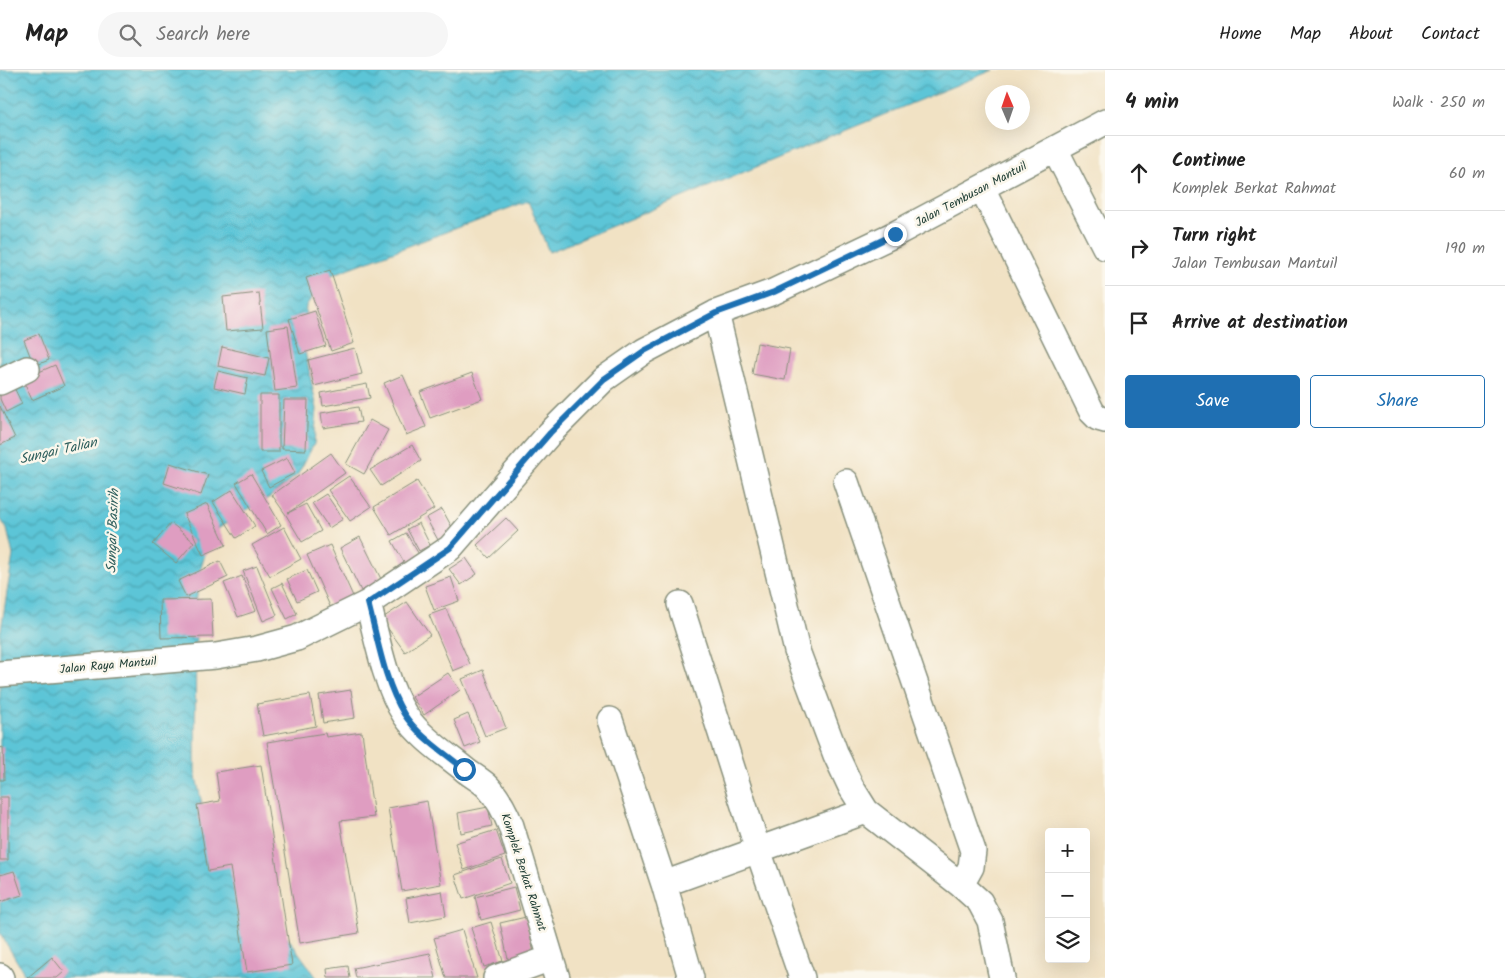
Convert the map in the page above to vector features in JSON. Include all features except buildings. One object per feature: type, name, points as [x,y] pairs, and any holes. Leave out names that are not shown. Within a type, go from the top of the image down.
[{"type":"street","name":"Jalan Tembusan Mantuil","points":[[216,656],[257,649],[297,638],[368,603],[450,548],[550,433],[604,379],[644,351],[716,313],[791,283],[895,234],[1105,122]]},
{"type":"street","points":[[1055,149],[1105,247]]},
{"type":"street","points":[[982,188],[1092,412],[1098,418],[1105,420]]},
{"type":"street","points":[[716,313],[797,651],[836,755],[851,787],[866,811],[980,902],[990,921],[1002,978]]},
{"type":"street","points":[[0,382],[27,369]]},
{"type":"street","points":[[846,482],[973,851],[971,867],[961,885]]},
{"type":"street","name":"Komplek Berkat Rahmat","points":[[368,603],[393,691],[405,715],[422,734],[486,785],[502,804],[511,826],[554,968]]},
{"type":"street","points":[[680,604],[758,850],[802,978]]},
{"type":"street","name":"Jalan Raya Mantuil","points":[[0,674],[216,656]]},
{"type":"street","points":[[610,720],[664,884],[691,978]]},
{"type":"street","points":[[664,884],[866,811]]},
{"type":"street","points":[[496,978],[554,968]]},
{"type":"water","points":[[0,70],[993,70],[549,252],[528,201],[326,277],[306,306],[303,342],[317,409],[314,444],[298,474],[270,497],[239,514],[211,534],[201,568],[196,602],[195,772],[203,809],[217,840],[317,978],[27,978],[0,933],[0,636],[13,555],[7,529],[0,518]]},
{"type":"route","points":[[464,769],[422,734],[405,715],[393,691],[368,603],[408,578],[450,548],[550,433],[604,379],[644,351],[716,313],[774,292],[895,234]]},
{"type":"water label","name":"Sungai Talian","points":[[58,450]]},
{"type":"water label","name":"Sungai Basirih","points":[[112,531]]}]
